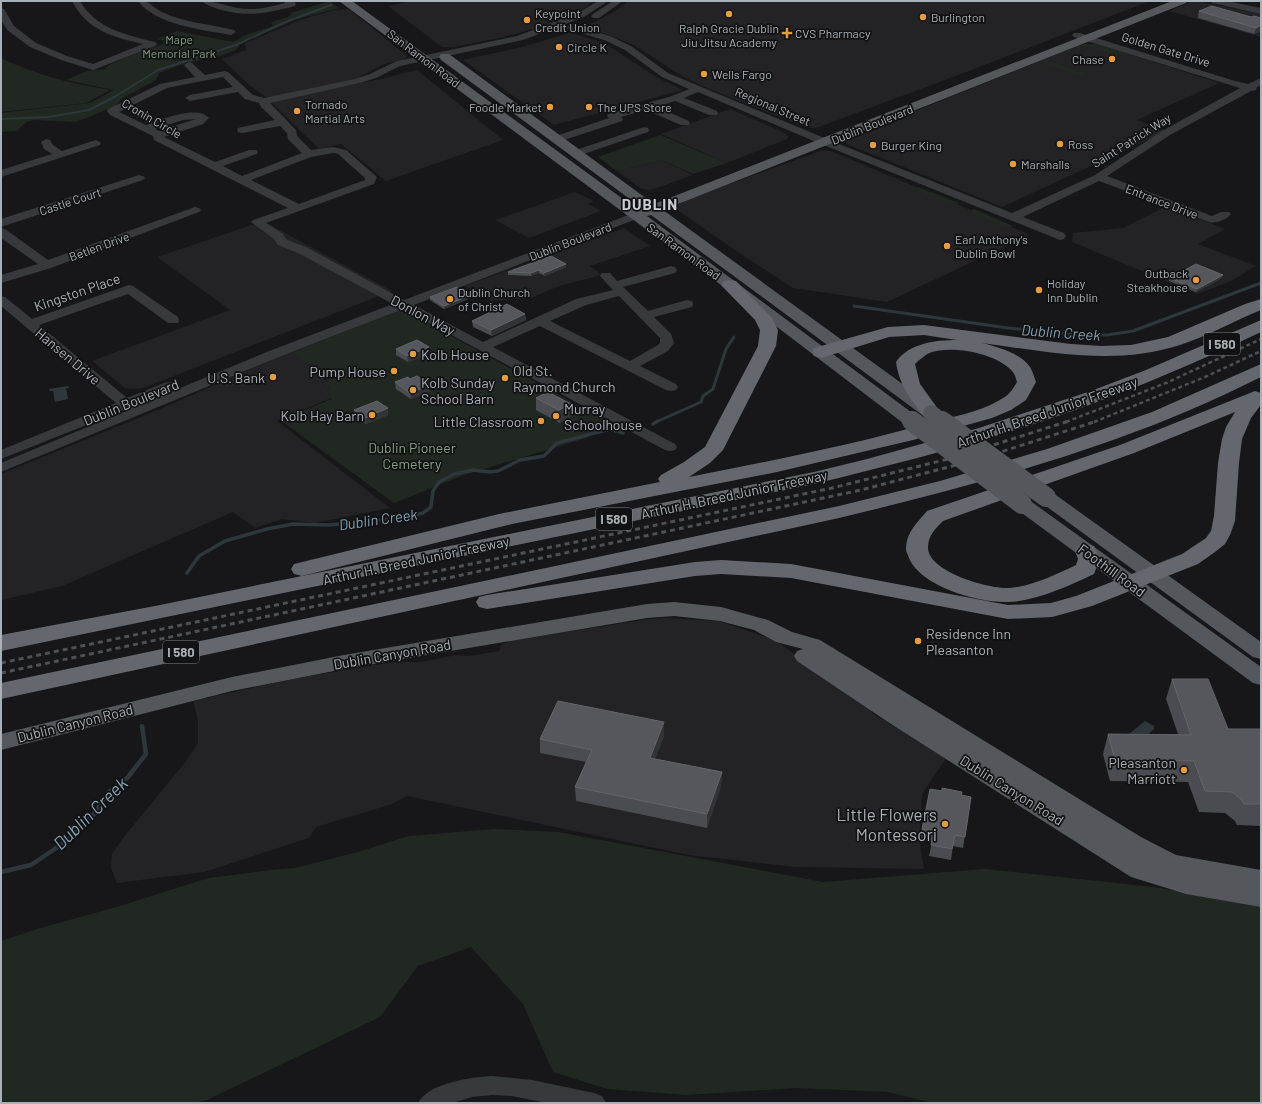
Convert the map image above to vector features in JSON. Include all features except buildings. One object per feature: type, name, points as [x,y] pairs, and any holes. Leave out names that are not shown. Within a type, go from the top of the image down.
[{"type":"highway","points":[[604,499],[666,480],[686,471],[713,450],[762,356],[768,340],[769,330],[763,318],[730,285]]},
{"type":"highway","points":[[822,352],[888,332],[924,330],[1071,350],[1092,352],[1134,351],[1155,347],[1189,336],[1261,304]]},
{"type":"highway","name":"Arthur H. Breed Junior Freeway","points":[[1,643],[187,607],[876,464],[998,430],[1101,396],[1187,361],[1261,325]]},
{"type":"highway","points":[[36,636],[133,608],[249,582],[499,520],[854,450],[941,426],[1009,404],[1018,397],[1024,389],[1026,381],[1024,374],[1019,367],[1010,360],[984,348],[952,344],[922,349],[911,355],[906,362],[906,372],[910,383],[931,413]]},
{"type":"highway","name":"I 580","points":[[1,691],[839,512],[968,480],[1067,450],[1122,430],[1182,406],[1261,370]]},
{"type":"highway","points":[[362,614],[446,608],[666,573],[721,568],[756,568],[791,571],[1008,612],[1052,610],[1084,601],[1190,559],[1207,549],[1218,538],[1226,517],[1231,437],[1243,414],[1255,397]]},
{"type":"highway","points":[[1086,551],[1089,559],[1086,569],[1044,587],[1008,595],[986,594],[951,583],[926,566],[919,556],[916,545],[918,534],[925,524],[936,516],[1127,449],[1255,397]]},
{"type":"main road","name":"San Ramon Road","points":[[346,1],[630,212],[822,352],[964,460]]},
{"type":"main road","name":"Dublin Boulevard","points":[[630,212],[819,140],[1084,35],[1162,1]]},
{"type":"main road","name":"Dublin Boulevard","points":[[1084,35],[1182,1]]},
{"type":"main road","name":"San Ramon Road","points":[[431,47],[987,454]]},
{"type":"main road","name":"Foothill Road","points":[[987,454],[1261,652]]},
{"type":"main road","name":"Foothill Road","points":[[964,460],[1261,678]]},
{"type":"main road","name":"Dublin Canyon Road","points":[[1,742],[232,684],[344,662],[620,614],[674,609],[705,611],[727,615],[761,625],[784,637],[812,645],[1132,844],[1171,864],[1261,880]]},
{"type":"main road","name":"Dublin Canyon Road","points":[[784,637],[799,652],[896,717],[1140,870],[1186,884],[1261,897]]},
{"type":"street","points":[[1,11],[10,28],[34,45],[64,58],[93,67],[152,44],[115,34],[99,26],[86,16],[76,1]]},
{"type":"street","points":[[142,1],[145,5],[158,13],[184,22],[232,32]]},
{"type":"street","points":[[206,1],[250,13],[292,4],[288,1]]},
{"type":"street","points":[[444,57],[505,42],[560,24],[589,11],[604,1]]},
{"type":"street","points":[[1215,1],[1261,11]]},
{"type":"street","points":[[393,66],[518,44],[570,27],[605,11],[616,2]]},
{"type":"street","name":"Regional Street","points":[[570,27],[607,38],[623,46],[665,75],[819,140],[1060,236]]},
{"type":"street","name":"Golden Gate Drive","points":[[1084,35],[1233,84],[1261,91]]},
{"type":"street","points":[[431,47],[450,50],[496,41],[505,42]]},
{"type":"street","points":[[309,154],[292,137],[292,132],[265,105],[264,101],[357,81],[409,58],[413,51]]},
{"type":"street","points":[[189,65],[202,78]]},
{"type":"street","name":"Cronin Circle","points":[[264,101],[249,97],[225,74],[164,86],[112,111],[158,135],[158,138],[298,208]]},
{"type":"street","name":"Saint Patrick Way","points":[[1013,218],[1099,177],[1166,133],[1261,81]]},
{"type":"street","points":[[190,98],[240,89]]},
{"type":"street","points":[[577,153],[648,132],[612,116],[676,98],[698,89]]},
{"type":"street","points":[[676,98],[713,113]]},
{"type":"street","points":[[647,106],[685,123]]},
{"type":"street","points":[[145,129],[187,116],[198,115],[204,118],[199,122],[158,135]]},
{"type":"street","points":[[242,130],[282,122]]},
{"type":"street","points":[[557,139],[626,122]]},
{"type":"street","points":[[46,142],[48,147],[60,154]]},
{"type":"street","points":[[1,174],[96,143]]},
{"type":"street","points":[[242,180],[309,154],[333,150],[342,152],[371,177],[370,182],[298,208]]},
{"type":"street","points":[[214,166],[253,152]]},
{"type":"street","name":"Entrance Drive","points":[[1099,177],[1213,220],[1225,214]]},
{"type":"street","name":"Castle Court","points":[[1,223],[139,178]]},
{"type":"street","name":"Donlon Way","points":[[298,208],[257,222],[279,236],[282,242],[302,250],[670,446]]},
{"type":"street","name":"Betlen Drive","points":[[1,279],[47,265],[195,210]]},
{"type":"street","name":"Dublin Boulevard","points":[[1,455],[237,369],[398,302],[630,212]]},
{"type":"street","points":[[1,232],[47,265]]},
{"type":"street","points":[[482,347],[581,302],[614,284],[671,270]]},
{"type":"street","points":[[614,284],[666,337],[666,343],[662,348],[630,366]]},
{"type":"street","name":"Kingston Place","points":[[30,324],[129,289],[173,320]]},
{"type":"street","name":"Hansen Drive","points":[[1,300],[131,408]]},
{"type":"street","name":"Dublin Boulevard","points":[[1,468],[261,350],[398,302]]},
{"type":"street","points":[[645,316],[687,304]]},
{"type":"street","points":[[539,320],[671,387]]},
{"type":"street","name":"Dublin Boulevard","points":[[237,369],[235,365],[259,355],[261,350]]},
{"type":"street","points":[[430,1103],[466,1088],[501,1084],[531,1088],[594,1103]]},
{"type":"shaded area","points":[[413,1],[594,1],[585,8],[540,27],[504,37],[454,47],[442,47],[388,6]]},
{"type":"shaded area","points":[[628,1],[1150,1],[969,71],[814,128],[805,127],[702,86],[680,75],[634,45],[588,27],[589,25],[617,10]]},
{"type":"shaded area","points":[[1197,1],[1261,14],[1261,37],[1169,11],[1190,2]]},
{"type":"shaded area","points":[[349,9],[407,56],[404,59],[384,64],[352,81],[268,98],[249,85],[222,59],[246,50],[245,43],[300,20],[334,10]]},
{"type":"shaded area","points":[[569,33],[604,43],[658,78],[683,90],[554,125],[463,60],[522,47]]},
{"type":"shaded area","points":[[1083,44],[1098,44],[1219,83],[1137,120],[1167,131],[1002,207],[847,144],[844,141],[893,123],[903,116]]},
{"type":"shaded area","points":[[417,70],[503,140],[386,181],[341,144],[319,149],[272,103],[276,100],[381,79]]},
{"type":"shaded area","points":[[730,109],[785,133],[789,137],[727,163],[661,134]]},
{"type":"shaded area","points":[[823,150],[831,151],[1030,235],[887,302],[793,288],[673,207],[694,197]]},
{"type":"shaded area","points":[[662,160],[693,175],[648,190],[640,188],[617,171]]},
{"type":"shaded area","points":[[575,192],[594,201],[588,204],[601,211],[529,238],[495,220]]},
{"type":"shaded area","points":[[1167,206],[1225,229],[1198,244],[1256,266],[1231,281],[1197,294],[1072,242],[1073,233],[1123,228]]},
{"type":"shaded area","points":[[263,221],[392,291],[143,388],[125,388],[92,361],[230,310],[157,257]]},
{"type":"shaded area","points":[[624,228],[650,246],[590,266],[602,275],[559,286],[531,298],[491,301],[465,286]]},
{"type":"shaded area","points":[[290,352],[328,380],[322,383],[329,388],[326,394],[331,398],[277,421],[390,508],[315,523],[282,519],[255,528],[233,512],[62,586],[1,600],[1,474],[165,407]]},
{"type":"shaded area","points":[[68,386],[69,388],[66,388],[68,399],[55,402],[53,391],[50,391],[49,389]]},
{"type":"shaded area","points":[[667,618],[719,621],[775,640],[870,708],[872,713],[947,757],[922,794],[919,839],[924,869],[796,867],[689,855],[407,796],[392,804],[316,827],[309,838],[204,872],[117,883],[111,868],[112,854],[123,838],[187,760],[198,743],[198,720],[193,701],[297,678],[393,662],[420,662],[456,655],[469,656],[499,651],[502,644],[510,641],[649,619]]},
{"type":"shaded area","points":[[1145,721],[1154,726],[1154,729],[1143,739],[1129,734]]},
{"type":"green space","name":"Mape Memorial Park","points":[[329,1],[339,8],[297,19],[241,43],[236,50],[220,56],[184,64],[159,73],[156,80],[123,98],[115,106],[87,118],[75,122],[34,120],[26,122],[17,131],[1,132],[1,113],[90,103],[114,90],[66,80],[87,71],[105,69],[109,65],[149,48],[162,45],[164,41],[157,39],[177,31],[233,42],[248,34],[273,26],[271,23],[292,14],[290,13]]},
{"type":"green space","points":[[1085,44],[1096,44],[1127,54],[1113,54],[1089,46],[1079,48],[1076,47]]},
{"type":"green space","points":[[1,58],[54,78],[110,90],[86,103],[1,112]]},
{"type":"green space","points":[[1046,60],[1087,74],[1081,76],[1040,62]]},
{"type":"green space","points":[[660,135],[727,163],[693,174],[662,160],[617,171],[598,157]]},
{"type":"green space","points":[[918,187],[959,203],[954,206],[913,189]]},
{"type":"green space","points":[[974,209],[1013,226],[1008,228],[969,212]]},
{"type":"green space","name":"Dublin Pioneer Cemetery","points":[[402,309],[612,424],[586,438],[464,475],[394,503],[280,420],[332,399],[326,394],[329,388],[322,383],[329,380],[291,353]]},
{"type":"green space","points":[[495,829],[558,832],[823,882],[985,869],[1154,887],[1261,905],[1261,1103],[933,1103],[888,1092],[797,1088],[686,1095],[607,1089],[553,1072],[523,1004],[471,947],[418,966],[380,1017],[207,1100],[193,1103],[1,1103],[1,941],[208,878],[295,868],[358,852],[409,836]]},
{"type":"waterway","points":[[1,119],[49,117],[89,110],[116,96],[158,70],[236,45],[288,21],[331,5]]},
{"type":"waterway","name":"Dublin Creek","points":[[854,306],[1008,328],[1069,334],[1107,335],[1133,331],[1261,283]]},
{"type":"waterway","name":"Dublin Creek","points":[[657,421],[701,402],[703,396],[713,389],[726,349],[734,337]]},
{"type":"waterway","name":"Dublin Creek","points":[[653,424],[657,421]]},
{"type":"waterway","name":"Dublin Creek","points":[[187,573],[199,556],[225,541],[267,529],[293,524],[329,525],[401,518],[423,513],[431,507],[433,491],[439,482],[454,474],[473,470],[490,472],[498,471],[520,460],[544,456],[557,443],[610,429],[623,433]]},
{"type":"waterway","name":"Dublin Creek","points":[[1,872],[31,865],[65,842],[93,815],[109,792],[128,777],[146,754],[142,726]]},
{"type":"railway","points":[[1067,422],[1166,383],[1261,339]]},
{"type":"railway","points":[[1094,422],[1205,377],[1261,351]]},
{"type":"railway","points":[[1,663],[832,488],[952,458],[1067,422]]},
{"type":"railway","points":[[1,673],[861,490],[979,459],[1094,422]]},
{"type":"place","name":"Ralph Gracie Dublin Jiu Jitsu Academy","points":[[729,14]]},
{"type":"place","name":"Burlington","points":[[923,17]]},
{"type":"place","name":"Keypoint Credit Union","points":[[527,20]]},
{"type":"place","name":"CVS Pharmacy","points":[[787,33]]},
{"type":"place","name":"Circle K","points":[[559,47]]},
{"type":"place","name":"Chase","points":[[1112,59]]},
{"type":"place","name":"Wells Fargo","points":[[704,74]]},
{"type":"place","name":"Foodle Market","points":[[550,107]]},
{"type":"place","name":"The UPS Store","points":[[589,107]]},
{"type":"place","name":"Tornado Martial Arts","points":[[297,111]]},
{"type":"place","name":"Ross","points":[[1060,144]]},
{"type":"place","name":"Burger King","points":[[873,145]]},
{"type":"place","name":"Marshalls","points":[[1013,164]]},
{"type":"place","name":"Earl Anthony's Dublin Bowl","points":[[947,246]]},
{"type":"place","name":"Outback Steakhouse","points":[[1196,280]]},
{"type":"place","name":"Holiday Inn Dublin","points":[[1039,290]]},
{"type":"place","name":"Dublin Church of Christ","points":[[450,299]]},
{"type":"place","name":"Kolb House","points":[[413,354]]},
{"type":"place","name":"Pump House","points":[[394,371]]},
{"type":"place","name":"U.S. Bank","points":[[273,377]]},
{"type":"place","name":"Old St. Raymond Church","points":[[505,378]]},
{"type":"place","name":"Kolb Sunday School Barn","points":[[413,390]]},
{"type":"place","name":"Kolb Hay Barn","points":[[372,415]]},
{"type":"place","name":"Murray Schoolhouse","points":[[556,416]]},
{"type":"place","name":"Little Classroom","points":[[541,421]]},
{"type":"place","name":"Residence Inn Pleasanton","points":[[918,641]]},
{"type":"place","name":"Pleasanton Marriott","points":[[1184,770]]},
{"type":"place","name":"Little Flowers Montessori","points":[[945,824]]},
{"type":"district","name":"DUBLIN","points":[[650,204]]}]
